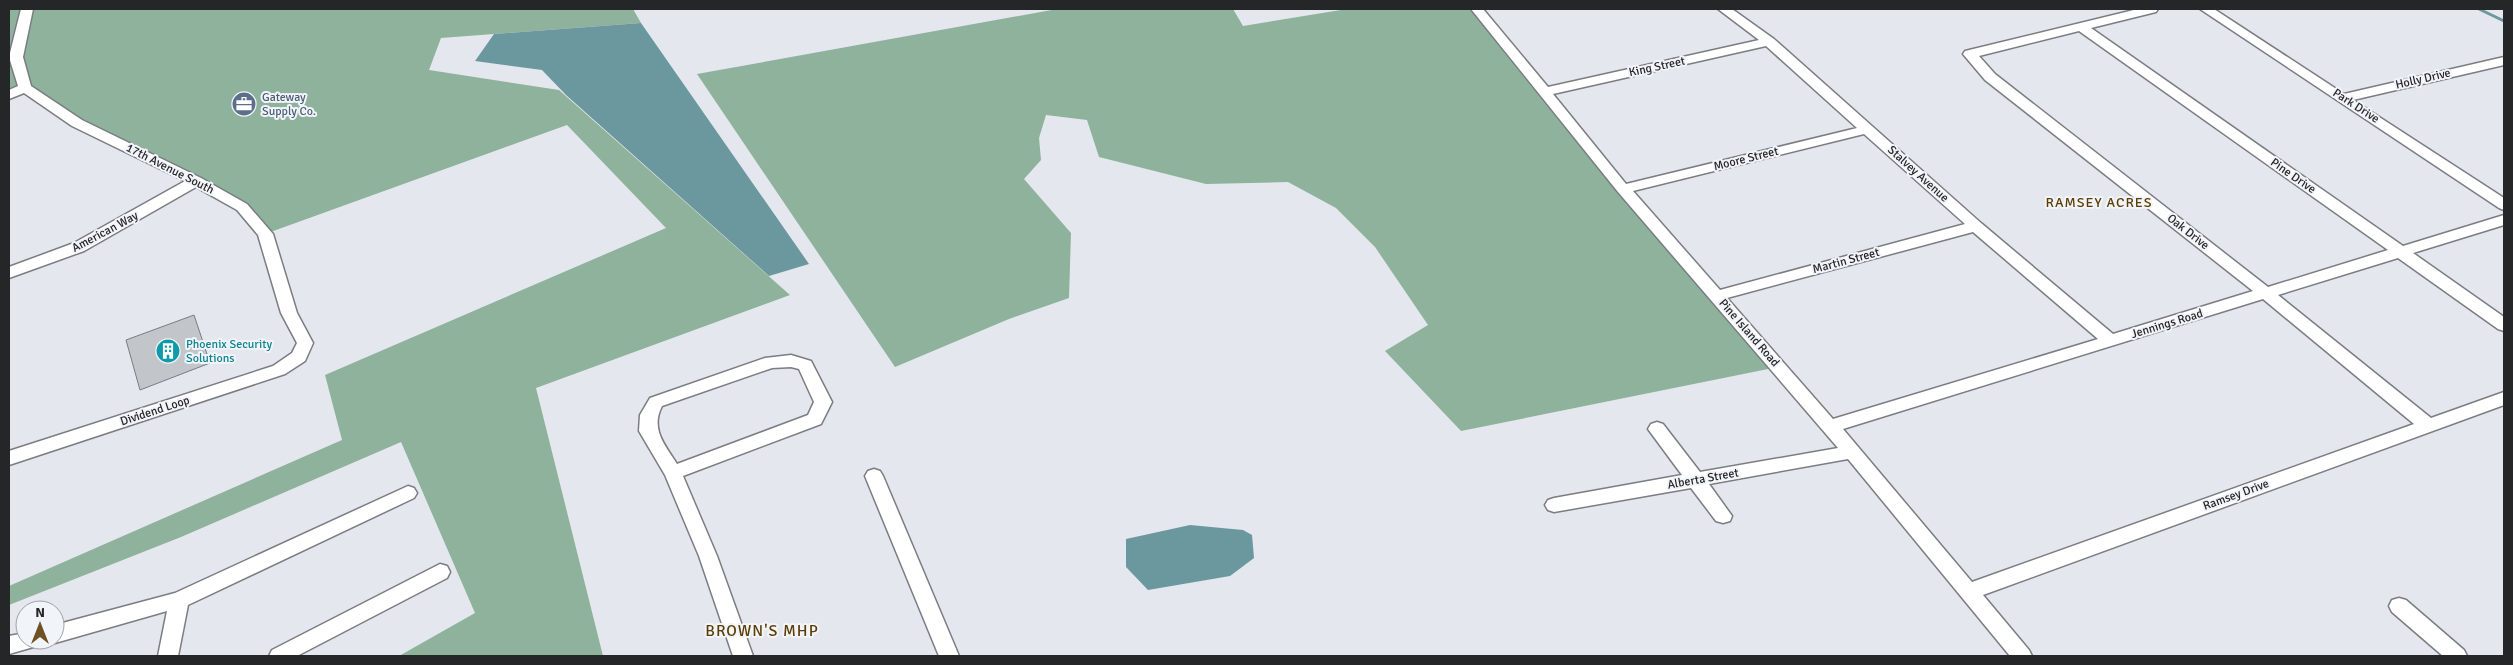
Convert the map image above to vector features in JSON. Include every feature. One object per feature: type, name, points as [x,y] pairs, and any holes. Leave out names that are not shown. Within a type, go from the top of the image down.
[{"type":"street","points":[[9,94],[25,88],[16,57],[28,9]]},
{"type":"street","name":"Pine Island Road","points":[[1477,9],[1623,189],[1852,452],[2022,656]]},
{"type":"street","name":"Stalvey Avenue","points":[[1724,9],[1768,42],[1868,128],[1976,226],[2110,341]]},
{"type":"street","points":[[2082,27],[2152,9]]},
{"type":"street","name":"Park Drive","points":[[2206,9],[2504,205]]},
{"type":"street","name":"Pine Drive","points":[[2082,27],[2504,324]]},
{"type":"street","name":"Oak Drive","points":[[2082,27],[1970,54],[1990,77],[2266,293],[2428,425]]},
{"type":"street","name":"King Street","points":[[1545,92],[1768,42]]},
{"type":"street","name":"Holly Drive","points":[[2343,98],[2504,62]]},
{"type":"street","name":"17th Avenue South","points":[[25,88],[78,123],[196,181],[242,207],[264,234],[289,313],[304,343],[299,357]]},
{"type":"street","name":"Moore Street","points":[[1623,189],[1868,128]]},
{"type":"street","name":"American Way","points":[[9,273],[79,247],[196,181]]},
{"type":"street","name":"Jennings Road","points":[[1829,427],[2504,220]]},
{"type":"street","name":"Martin Street","points":[[1716,296],[1976,226]]},
{"type":"street","name":"Dividend Loop","points":[[9,458],[280,370],[299,357]]},
{"type":"street","points":[[672,473],[815,420],[823,402],[805,365],[791,360],[771,362],[656,402],[649,415],[648,431],[672,473],[708,556],[743,656]]},
{"type":"street","name":"Ramsey Drive","points":[[1968,592],[2504,398]]},
{"type":"street","points":[[1657,429],[1723,516]]},
{"type":"street","name":"Alberta Street","points":[[1554,505],[1852,452]]},
{"type":"street","points":[[874,476],[949,656]]},
{"type":"street","points":[[65,631],[179,600],[408,493]]},
{"type":"street","points":[[279,656],[440,572]]},
{"type":"street","points":[[168,656],[179,600]]},
{"type":"street","points":[[2399,606],[2457,656]]},
{"type":"green space","points":[[9,9],[633,9],[641,23],[441,38],[429,70],[559,90],[790,295],[536,388],[603,656],[399,656],[475,613],[401,442],[181,537],[22,600],[15,600],[15,603],[9,605],[9,586],[342,440],[325,375],[666,228],[567,125],[265,234],[242,207],[77,123],[25,88],[9,95]]},
{"type":"green space","points":[[1057,9],[1233,9],[1243,26],[1347,9],[1478,9],[1623,189],[1778,367],[1461,431],[1385,351],[1428,325],[1375,247],[1336,208],[1288,182],[1206,184],[1099,157],[1087,120],[1046,115],[1039,138],[1041,160],[1024,179],[1071,233],[1069,298],[1009,319],[895,367],[697,74]]},
{"type":"water","points":[[641,23],[809,264],[769,276],[566,95],[542,70],[475,61],[494,34]]},
{"type":"water","points":[[1190,525],[1243,530],[1252,535],[1254,558],[1230,576],[1148,590],[1126,567],[1126,539]]},
{"type":"building","name":"Phoenix Security Solutions","points":[[194,315],[210,363],[140,390],[126,340]]},
{"type":"waterway","points":[[2479,9],[2504,21]]},
{"type":"place","name":"Gateway Supply Co.","points":[[244,104]]},
{"type":"place","name":"Phoenix Security Solutions","points":[[168,351]]},
{"type":"district","name":"RAMSEY ACRES","points":[[2099,202]]},
{"type":"district","name":"BROWN'S MHP","points":[[762,631]]}]
